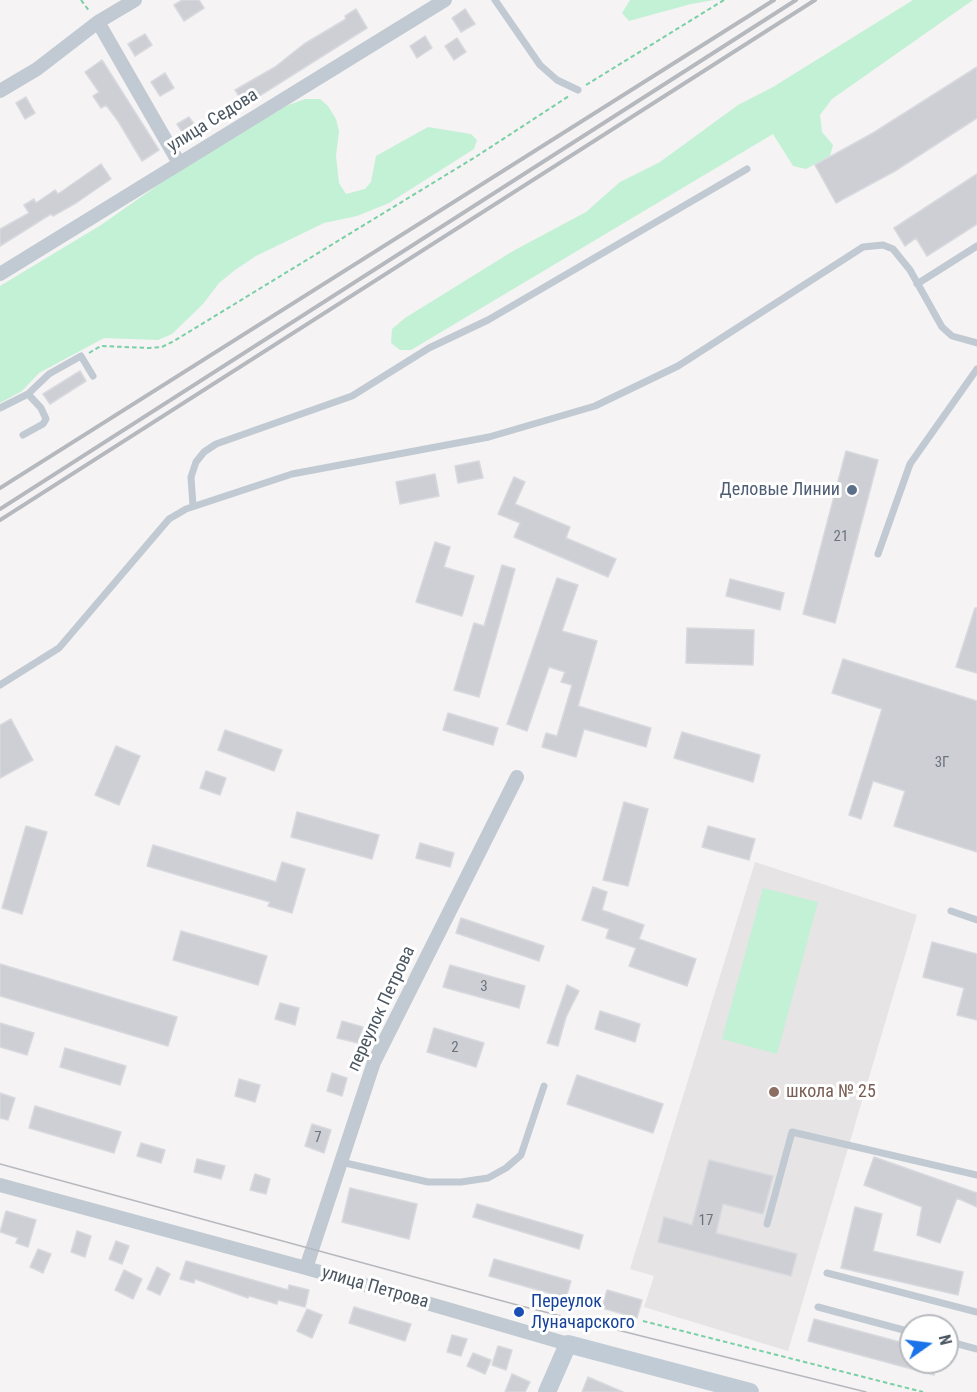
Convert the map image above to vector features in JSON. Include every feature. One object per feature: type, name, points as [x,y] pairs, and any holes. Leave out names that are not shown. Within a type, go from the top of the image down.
[{"type":"street","points":[[0,91],[37,69],[99,21],[135,0]]},
{"type":"street","name":"улица Седова","points":[[0,274],[444,0]]},
{"type":"street","points":[[99,21],[179,163]]},
{"type":"street","name":"переулок Петрова","points":[[306,1268],[374,1062],[517,777]]},
{"type":"street","name":"улица Петрова","points":[[0,1185],[306,1268],[568,1344],[750,1392]]},
{"type":"street","points":[[547,1392],[568,1344]]},
{"type":"lane","points":[[495,0],[540,65],[557,80],[578,90]]},
{"type":"lane","points":[[193,506],[191,477],[196,462],[204,452],[216,444],[352,396],[429,348],[488,320],[747,169]]},
{"type":"lane","points":[[0,685],[59,648],[169,519],[193,506],[292,474],[489,436],[595,406],[678,366],[863,247],[883,245],[893,249],[910,270],[942,327],[952,336],[977,343]]},
{"type":"lane","points":[[917,284],[977,246]]},
{"type":"lane","points":[[0,408],[28,394],[49,374],[81,356],[93,376]]},
{"type":"lane","points":[[878,554],[909,464],[977,369]]},
{"type":"lane","points":[[23,435],[44,424],[46,419],[41,408],[28,394]]},
{"type":"lane","points":[[951,911],[977,920]]},
{"type":"lane","points":[[341,1162],[428,1182],[461,1182],[488,1178],[506,1168],[520,1155],[544,1086]]},
{"type":"lane","points":[[767,1224],[792,1132],[977,1175]]},
{"type":"lane","points":[[827,1274],[977,1312]]},
{"type":"lane","points":[[818,1307],[899,1329]]},
{"type":"lane","points":[[959,1344],[977,1349]]},
{"type":"path","points":[[81,356],[101,346],[149,348],[162,346],[174,340],[467,162],[724,0]]},
{"type":"path","points":[[643,1321],[923,1392]]},
{"type":"shaded area","name":"школа № 25","points":[[755,862],[917,915],[788,1351],[644,1307],[654,1276],[630,1269]]},
{"type":"green space","points":[[630,0],[714,0],[629,21],[622,13]]},
{"type":"green space","points":[[913,0],[973,0],[832,99],[820,115],[822,132],[833,145],[830,156],[806,169],[793,166],[773,134],[411,350],[400,350],[391,343],[392,329],[405,318],[513,251],[586,212],[620,182],[660,162],[738,105],[773,87]]},
{"type":"green space","points":[[305,99],[320,99],[328,106],[336,119],[339,131],[336,156],[339,183],[346,194],[365,189],[371,182],[376,156],[428,127],[471,134],[477,140],[474,149],[389,203],[357,216],[324,223],[256,256],[219,283],[203,304],[172,334],[158,340],[104,338],[39,373],[22,391],[0,403],[0,286],[101,225],[171,176],[286,106]]},
{"type":"green space","points":[[763,888],[818,902],[777,1054],[722,1039]]},
{"type":"building","points":[[182,0],[199,0],[204,8],[184,21],[174,5]]},
{"type":"building","points":[[356,9],[367,28],[245,105],[235,90],[275,67],[304,44],[346,19],[345,16]]},
{"type":"building","points":[[465,9],[475,24],[461,32],[452,18]]},
{"type":"building","points":[[145,34],[152,45],[135,56],[128,44]]},
{"type":"building","points":[[425,36],[432,48],[417,58],[410,46]]},
{"type":"building","points":[[457,38],[466,52],[454,60],[445,46]]},
{"type":"building","points":[[102,60],[159,150],[142,161],[106,105],[101,108],[93,96],[99,92],[85,72]]},
{"type":"building","points":[[977,67],[977,118],[895,171],[836,203],[815,165],[873,133]]},
{"type":"building","points":[[165,73],[174,88],[160,96],[151,82]]},
{"type":"building","points":[[26,97],[35,113],[25,119],[16,103]]},
{"type":"building","points":[[189,117],[198,130],[186,138],[177,124]]},
{"type":"building","points":[[101,164],[111,179],[76,203],[53,216],[51,214],[0,246],[0,229],[29,213],[24,205],[34,199],[36,203],[55,190],[58,194]]},
{"type":"building","points":[[977,174],[977,224],[927,256],[916,238],[905,246],[894,228]]},
{"type":"building","points":[[80,371],[86,381],[50,404],[43,394]]},
{"type":"building","points":[[846,451],[878,460],[835,623],[803,614]]},
{"type":"building","points":[[479,461],[483,478],[458,483],[455,466]]},
{"type":"building","points":[[435,474],[439,496],[400,504],[396,482]]},
{"type":"building","points":[[514,477],[525,482],[515,504],[570,527],[566,538],[616,559],[608,577],[514,537],[520,523],[498,514]]},
{"type":"building","points":[[435,542],[450,547],[444,567],[474,576],[462,616],[416,602]]},
{"type":"building","points":[[502,565],[515,569],[479,697],[454,690],[474,623],[484,626]]},
{"type":"building","points":[[557,578],[578,585],[562,631],[597,641],[578,706],[651,728],[646,747],[584,729],[576,757],[542,747],[546,733],[557,736],[572,685],[561,682],[565,672],[549,667],[527,731],[507,724]]},
{"type":"building","points":[[730,579],[784,593],[780,610],[726,596]]},
{"type":"building","points":[[975,608],[977,608],[977,673],[956,667]]},
{"type":"building","points":[[687,628],[754,630],[753,665],[686,663]]},
{"type":"building","points":[[843,659],[977,701],[977,852],[894,826],[905,791],[873,781],[861,819],[849,815],[882,709],[832,693]]},
{"type":"building","points":[[448,713],[498,728],[493,745],[443,730]]},
{"type":"building","points":[[11,719],[33,760],[0,778],[0,725]]},
{"type":"building","points":[[225,730],[282,750],[274,771],[218,750]]},
{"type":"building","points":[[682,732],[760,755],[753,782],[674,758]]},
{"type":"building","points":[[116,746],[140,756],[119,805],[95,795]]},
{"type":"building","points":[[206,771],[226,778],[220,795],[200,788]]},
{"type":"building","points":[[624,802],[648,809],[628,886],[603,880]]},
{"type":"building","points":[[297,812],[379,835],[372,859],[291,837]]},
{"type":"building","points":[[26,826],[47,832],[22,914],[2,908]]},
{"type":"building","points":[[708,826],[755,839],[749,860],[702,847]]},
{"type":"building","points":[[420,843],[454,853],[450,867],[416,858]]},
{"type":"building","points":[[153,845],[276,882],[282,862],[305,869],[292,913],[268,906],[270,902],[147,866]]},
{"type":"building","points":[[593,887],[607,892],[602,910],[644,925],[639,939],[696,959],[687,986],[629,966],[636,948],[606,938],[609,929],[582,920]]},
{"type":"building","points":[[461,918],[544,946],[539,961],[456,933]]},
{"type":"building","points":[[181,931],[267,956],[258,985],[173,960]]},
{"type":"building","points":[[932,942],[977,954],[977,1020],[957,1015],[964,988],[923,977]]},
{"type":"building","points":[[0,964],[177,1017],[168,1046],[0,996]]},
{"type":"building","points":[[450,965],[525,986],[519,1008],[443,987]]},
{"type":"building","points":[[567,985],[579,991],[566,1017],[558,1046],[547,1043]]},
{"type":"building","points":[[280,1003],[299,1008],[295,1025],[275,1019]]},
{"type":"building","points":[[600,1011],[640,1024],[635,1042],[595,1029]]},
{"type":"building","points":[[342,1021],[363,1027],[358,1043],[337,1038]]},
{"type":"building","points":[[0,1023],[34,1033],[27,1055],[0,1047]]},
{"type":"building","points":[[434,1028],[484,1043],[476,1067],[427,1052]]},
{"type":"building","points":[[65,1048],[126,1066],[120,1085],[60,1067]]},
{"type":"building","points":[[332,1073],[347,1078],[342,1096],[327,1091]]},
{"type":"building","points":[[577,1075],[663,1104],[653,1133],[567,1104]]},
{"type":"building","points":[[239,1079],[260,1085],[255,1102],[235,1096]]},
{"type":"building","points":[[0,1093],[15,1098],[8,1120],[0,1118]]},
{"type":"building","points":[[35,1106],[121,1132],[114,1153],[29,1128]]},
{"type":"building","points":[[312,1124],[331,1130],[324,1153],[305,1146]]},
{"type":"building","points":[[141,1143],[165,1150],[161,1163],[137,1156]]},
{"type":"building","points":[[874,1157],[977,1193],[977,1207],[957,1198],[940,1243],[917,1235],[922,1207],[864,1185]]},
{"type":"building","points":[[197,1159],[225,1166],[221,1179],[194,1172]]},
{"type":"building","points":[[709,1160],[773,1176],[763,1214],[723,1204],[716,1233],[797,1254],[791,1276],[658,1242],[664,1217],[692,1225]]},
{"type":"building","points":[[255,1174],[270,1179],[266,1194],[250,1190]]},
{"type":"building","points":[[350,1188],[417,1204],[409,1239],[342,1222]]},
{"type":"building","points":[[477,1204],[583,1235],[579,1249],[473,1217]]},
{"type":"building","points":[[855,1207],[882,1214],[873,1251],[963,1272],[958,1295],[841,1268]]},
{"type":"building","points":[[6,1211],[36,1220],[28,1247],[16,1243],[18,1238],[0,1232]]},
{"type":"building","points":[[77,1231],[91,1236],[85,1257],[71,1252]]},
{"type":"building","points":[[116,1241],[129,1246],[122,1264],[109,1259]]},
{"type":"building","points":[[38,1249],[51,1254],[43,1273],[30,1267]]},
{"type":"building","points":[[494,1259],[571,1281],[566,1298],[489,1276]]},
{"type":"building","points":[[186,1261],[288,1290],[289,1285],[309,1290],[305,1307],[278,1300],[277,1304],[249,1296],[248,1298],[195,1279],[194,1283],[180,1279]]},
{"type":"building","points":[[157,1267],[170,1274],[160,1295],[147,1289]]},
{"type":"building","points":[[124,1270],[142,1279],[133,1299],[115,1290]]},
{"type":"building","points":[[607,1290],[642,1300],[637,1318],[602,1308]]},
{"type":"building","points":[[354,1307],[411,1324],[405,1341],[349,1323]]},
{"type":"building","points":[[307,1309],[322,1315],[312,1338],[297,1331]]},
{"type":"building","points":[[814,1319],[899,1342],[899,1366],[808,1341]]},
{"type":"building","points":[[452,1335],[467,1339],[461,1356],[447,1352]]},
{"type":"building","points":[[498,1346],[512,1350],[506,1370],[492,1365]]},
{"type":"building","points":[[473,1353],[491,1360],[485,1374],[467,1366]]},
{"type":"building","points":[[512,1374],[530,1382],[525,1392],[505,1392]]},
{"type":"building","points":[[588,1377],[623,1392],[582,1392]]},
{"type":"tram line","points":[[0,1164],[521,1306],[866,1392]]},
{"type":"railway","points":[[0,488],[774,0]]},
{"type":"railway","points":[[0,509],[796,0]]},
{"type":"railway","points":[[0,520],[815,0]]},
{"type":"place","name":"Деловые Линии","points":[[852,490]]},
{"type":"place","name":"школа № 25","points":[[774,1092]]},
{"type":"place","name":"Переулок Луначарского","points":[[519,1312]]}]
